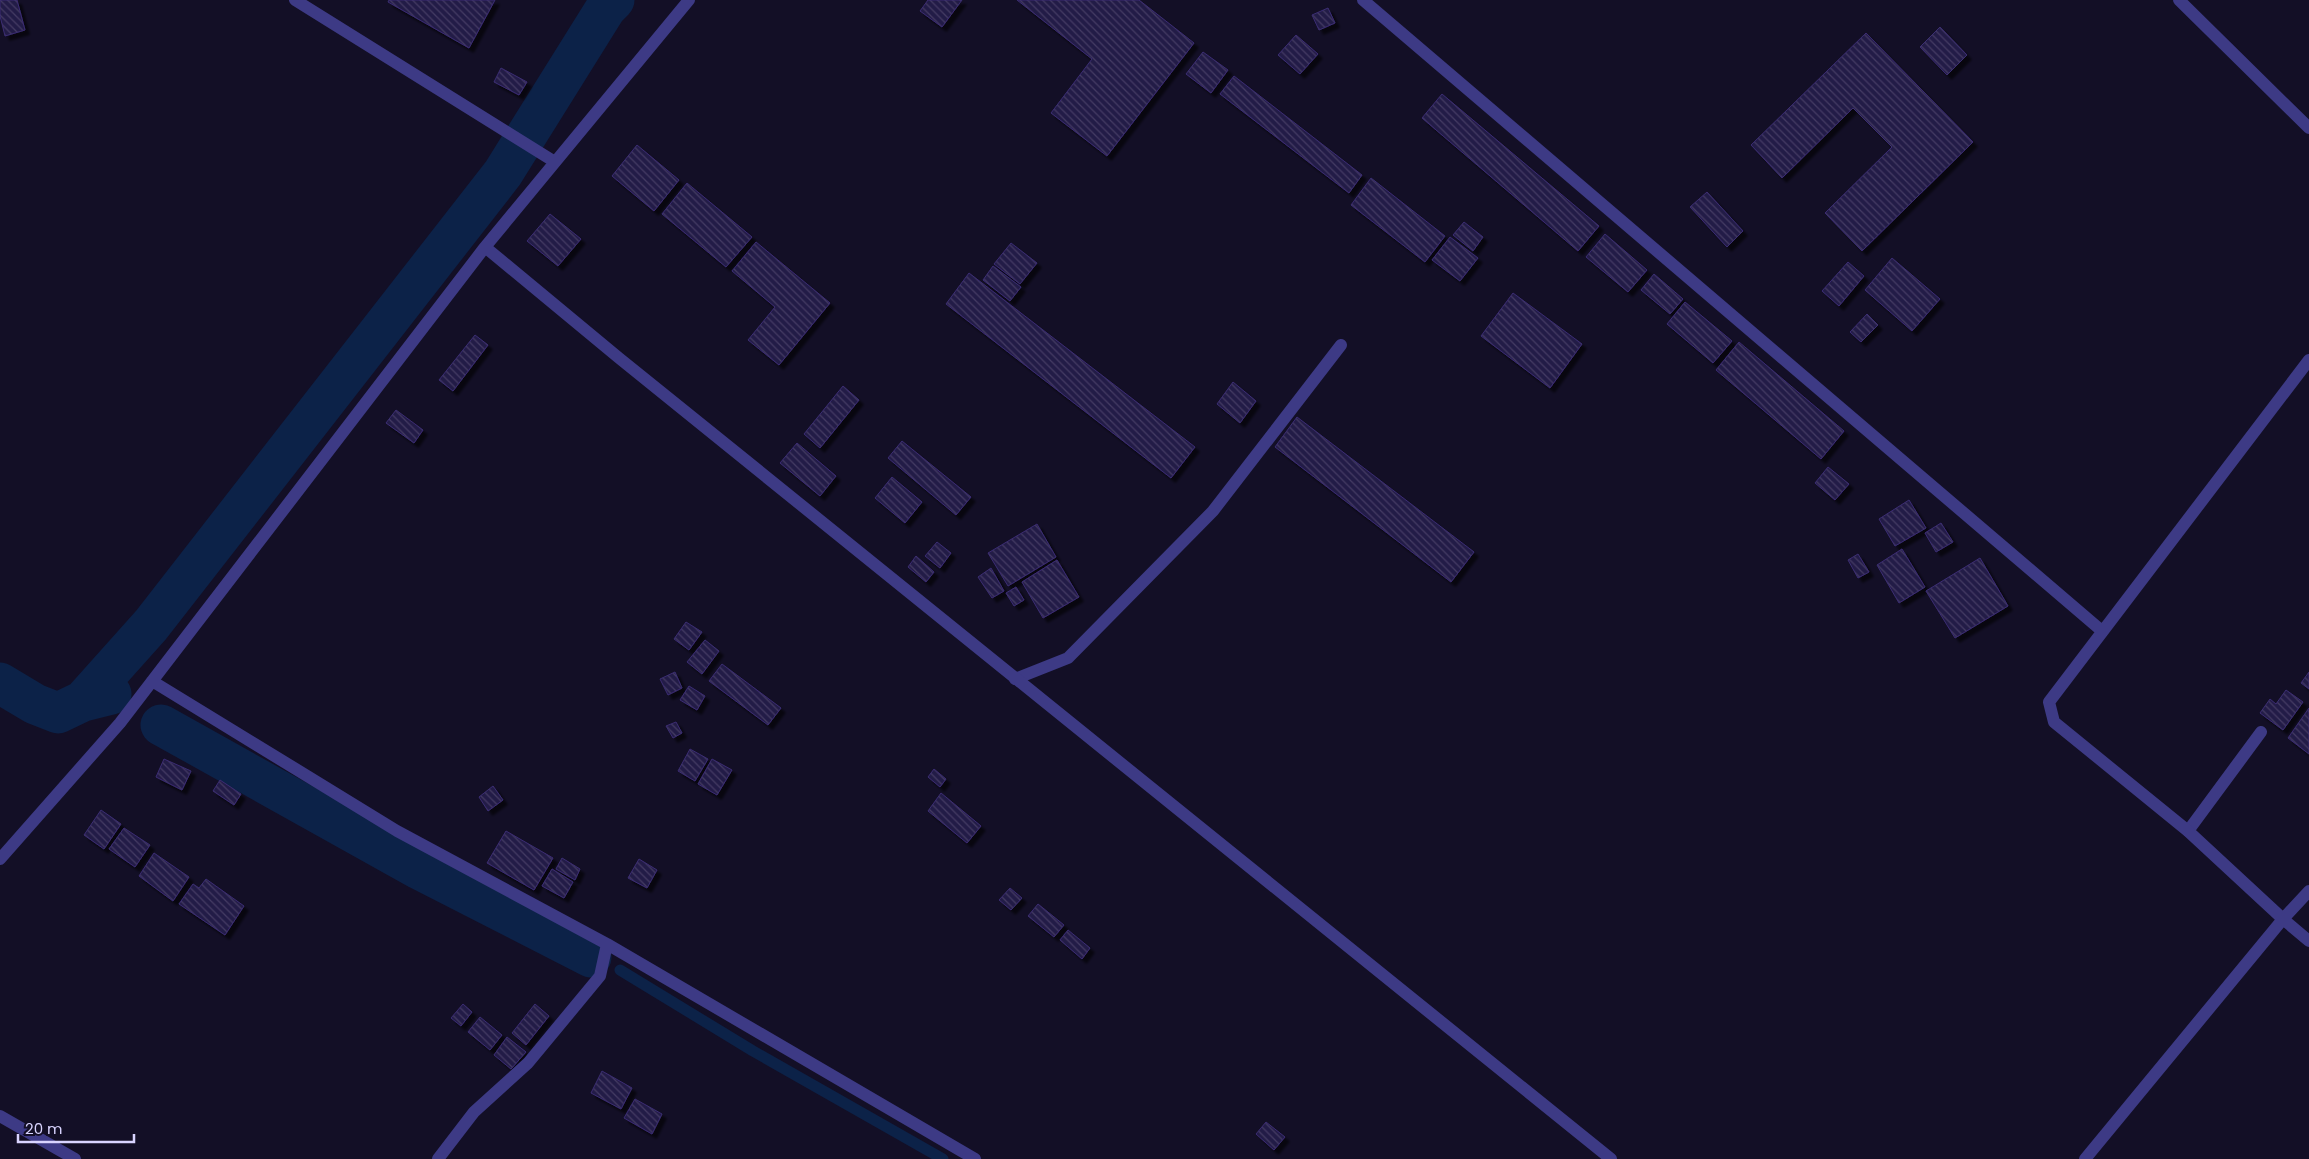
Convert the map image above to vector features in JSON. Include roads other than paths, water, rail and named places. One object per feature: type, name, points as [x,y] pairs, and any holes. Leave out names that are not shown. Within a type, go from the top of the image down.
[{"type":"street","points":[[295,0],[555,162]]},
{"type":"street","points":[[0,859],[120,723],[485,247],[689,0]]},
{"type":"street","points":[[1363,0],[2102,631]]},
{"type":"street","points":[[2179,0],[2309,128]]},
{"type":"street","points":[[485,247],[1015,679],[1610,1159]]},
{"type":"street","points":[[1015,679],[1068,658],[1213,511],[1341,345]]},
{"type":"street","points":[[2309,360],[2049,702],[2054,722],[2188,831],[2309,941]]},
{"type":"street","points":[[152,681],[397,831],[607,944],[974,1159]]},
{"type":"street","points":[[2188,831],[2261,732]]},
{"type":"street","points":[[2085,1159],[2283,919],[2309,891]]},
{"type":"street","points":[[438,1159],[474,1112],[528,1063],[600,976],[607,944]]},
{"type":"street","points":[[0,1116],[75,1159]]},
{"type":"waterway","points":[[83,701],[151,625],[503,173],[606,8],[614,0]]},
{"type":"waterway","points":[[0,683],[35,704],[58,713],[83,701],[111,694]]},
{"type":"waterway","points":[[161,725],[419,869],[591,957]]},
{"type":"waterway","points":[[620,970],[753,1051],[943,1159]]}]
